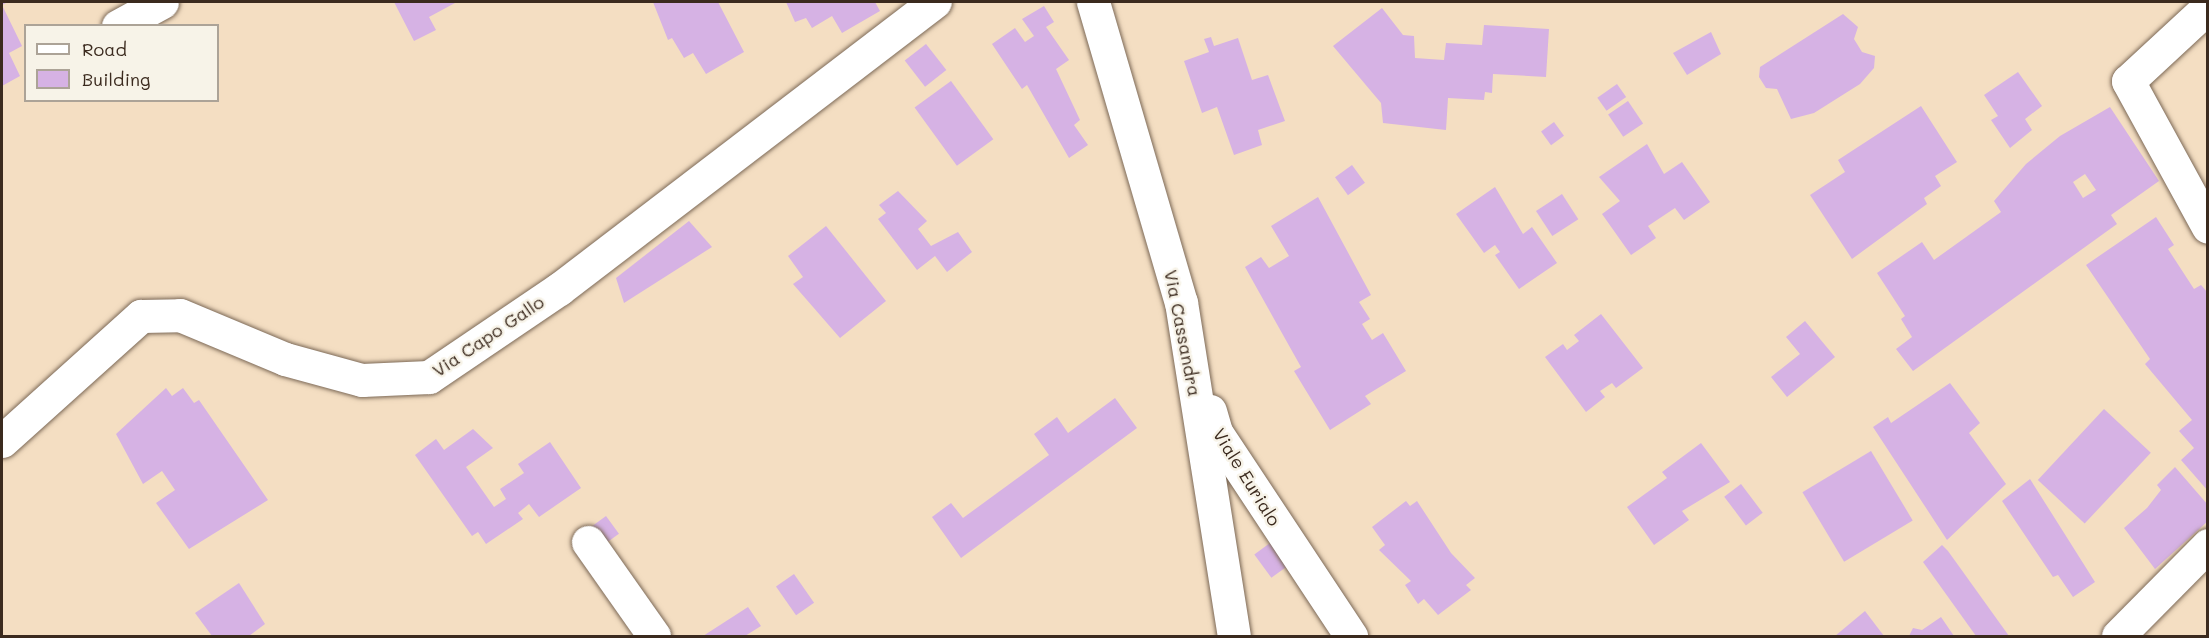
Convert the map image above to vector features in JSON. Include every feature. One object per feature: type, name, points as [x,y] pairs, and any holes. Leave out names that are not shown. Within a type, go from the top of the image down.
[{"type":"street","points":[[122,24],[162,2]]},
{"type":"street","name":"Via Capo Gallo","points":[[2,441],[141,316],[180,315],[285,359],[362,380],[429,377],[559,289],[934,2]]},
{"type":"street","name":"Via Cassandra","points":[[1093,2],[1181,302],[1234,636]]},
{"type":"street","points":[[2208,7],[2128,81],[2208,227]]},
{"type":"street","name":"Viale Eurialo","points":[[1181,302],[1216,432],[1341,632]]},
{"type":"street","points":[[588,542],[654,636]]},
{"type":"street","points":[[2118,636],[2207,548]]},
{"type":"building","points":[[394,2],[455,3],[429,17],[436,30],[414,41]]},
{"type":"building","points":[[653,2],[718,2],[744,52],[706,74],[693,53],[684,58],[672,38],[668,40]]},
{"type":"building","points":[[786,2],[875,2],[880,11],[842,33],[832,16],[812,28],[806,18],[795,22]]},
{"type":"building","points":[[2,5],[22,46],[9,53],[20,76],[2,86]]},
{"type":"building","points":[[1044,6],[1054,22],[1046,27],[1069,60],[1056,69],[1080,120],[1074,125],[1088,145],[1069,158],[1027,85],[1022,89],[992,44],[1015,28],[1025,42],[1034,36],[1022,19]]},
{"type":"building","points":[[1382,8],[1403,35],[1414,36],[1415,58],[1444,60],[1446,43],[1482,45],[1484,25],[1549,29],[1546,77],[1493,74],[1492,93],[1485,92],[1484,100],[1448,98],[1446,130],[1383,123],[1381,103],[1333,46]]},
{"type":"building","points":[[1843,14],[1858,27],[1854,39],[1862,52],[1875,56],[1874,68],[1860,84],[1814,113],[1791,119],[1777,89],[1766,88],[1759,77],[1760,67]]},
{"type":"building","points":[[1711,32],[1721,54],[1687,75],[1673,53]]},
{"type":"building","points":[[1211,37],[1214,46],[1238,38],[1252,80],[1268,75],[1285,121],[1258,130],[1262,145],[1234,155],[1217,107],[1202,113],[1184,61],[1209,52],[1204,39]]},
{"type":"building","points":[[926,44],[946,70],[925,87],[905,61]]},
{"type":"building","points":[[2018,72],[2042,106],[2025,119],[2032,130],[2010,148],[1991,120],[1998,116],[1984,95]]},
{"type":"building","points":[[951,81],[993,139],[957,166],[915,107]]},
{"type":"building","points":[[1617,84],[1626,97],[1607,111],[1597,98]]},
{"type":"building","points":[[1628,101],[1643,123],[1623,137],[1608,114]]},
{"type":"building","points":[[1921,106],[1957,162],[1935,176],[1941,186],[1924,198],[1927,204],[1852,259],[1810,195],[1845,172],[1838,160]]},
{"type":"building","points":[[2110,107],[2159,181],[2111,215],[2117,224],[1913,371],[1896,349],[1912,337],[1901,319],[1905,316],[1877,273],[1922,242],[1934,260],[2001,212],[1994,201],[2026,164],[2060,136]],"holes":[[[2085,174],[2096,190],[2083,198],[2073,182]]]},
{"type":"building","points":[[1554,122],[1564,136],[1551,145],[1541,131]]},
{"type":"building","points":[[1647,144],[1664,174],[1682,162],[1710,202],[1684,220],[1675,208],[1648,226],[1656,238],[1631,255],[1602,214],[1620,201],[1599,177]]},
{"type":"building","points":[[1352,165],[1365,183],[1348,195],[1335,177]]},
{"type":"building","points":[[1495,187],[1523,234],[1532,227],[1557,263],[1519,289],[1495,255],[1500,252],[1495,245],[1484,253],[1456,214]]},
{"type":"building","points":[[898,191],[927,221],[918,229],[931,246],[958,232],[972,252],[947,272],[935,256],[917,270],[878,219],[886,213],[879,205]]},
{"type":"building","points":[[1562,194],[1578,219],[1552,236],[1536,211]]},
{"type":"building","points":[[1318,197],[1371,295],[1359,302],[1370,319],[1362,324],[1372,340],[1383,333],[1406,371],[1365,396],[1371,404],[1330,430],[1294,371],[1301,367],[1245,267],[1261,257],[1269,268],[1289,256],[1271,226]]},
{"type":"building","points":[[2156,217],[2174,245],[2168,249],[2194,289],[2201,285],[2208,293],[2208,491],[2181,460],[2194,448],[2179,431],[2192,420],[2145,364],[2150,359],[2086,265]]},
{"type":"building","points":[[689,221],[712,247],[624,303],[616,278]]},
{"type":"building","points":[[826,226],[886,301],[840,338],[793,284],[803,277],[788,256]]},
{"type":"building","points":[[1601,314],[1643,368],[1616,388],[1612,383],[1600,391],[1605,397],[1586,412],[1545,357],[1563,344],[1567,350],[1579,341],[1574,335]]},
{"type":"building","points":[[1805,321],[1835,357],[1787,397],[1771,377],[1800,354],[1786,337]]},
{"type":"building","points":[[1950,383],[1980,423],[1969,433],[2006,484],[1947,540],[1873,427],[1888,417],[1891,423]]},
{"type":"building","points":[[166,388],[172,396],[183,388],[194,403],[199,400],[268,500],[189,549],[156,503],[175,490],[162,471],[143,484],[116,434]]},
{"type":"building","points":[[1115,398],[1137,428],[961,558],[932,517],[951,503],[963,518],[1049,455],[1034,434],[1057,417],[1068,433]]},
{"type":"building","points":[[2104,409],[2151,453],[2085,524],[2038,480]]},
{"type":"building","points":[[473,429],[493,448],[466,467],[494,507],[506,499],[500,489],[524,473],[518,464],[550,442],[581,488],[539,517],[529,504],[518,513],[523,519],[486,544],[478,532],[472,536],[415,455],[436,439],[444,450]]},
{"type":"building","points":[[1701,443],[1730,482],[1682,511],[1689,520],[1654,545],[1627,507],[1667,478],[1662,472]]},
{"type":"building","points":[[1871,451],[1913,520],[1844,562],[1802,492]]},
{"type":"building","points":[[2175,467],[2208,505],[2208,521],[2155,569],[2124,528],[2147,508],[2161,490],[2157,485]]},
{"type":"building","points":[[2030,479],[2095,582],[2073,597],[2058,575],[2053,577],[2002,501]]},
{"type":"building","points":[[1741,484],[1763,513],[1746,525],[1724,497]]},
{"type":"building","points":[[1406,501],[1410,506],[1417,501],[1451,553],[1475,578],[1466,585],[1471,590],[1438,615],[1424,599],[1418,604],[1405,585],[1411,581],[1379,550],[1385,545],[1372,527]]},
{"type":"building","points":[[606,516],[619,534],[603,546],[590,528]]},
{"type":"building","points":[[1281,535],[1298,558],[1271,578],[1254,554]]},
{"type":"building","points":[[1942,545],[2009,636],[1976,636],[1923,562]]},
{"type":"building","points":[[794,574],[814,603],[796,615],[776,587]]},
{"type":"building","points":[[239,583],[265,624],[249,636],[212,636],[195,613]]},
{"type":"building","points":[[748,607],[761,626],[745,636],[703,636]]},
{"type":"building","points":[[1865,611],[1884,636],[1835,636]]},
{"type":"building","points":[[1941,617],[1954,636],[1909,636],[1913,628],[1922,630]]}]
